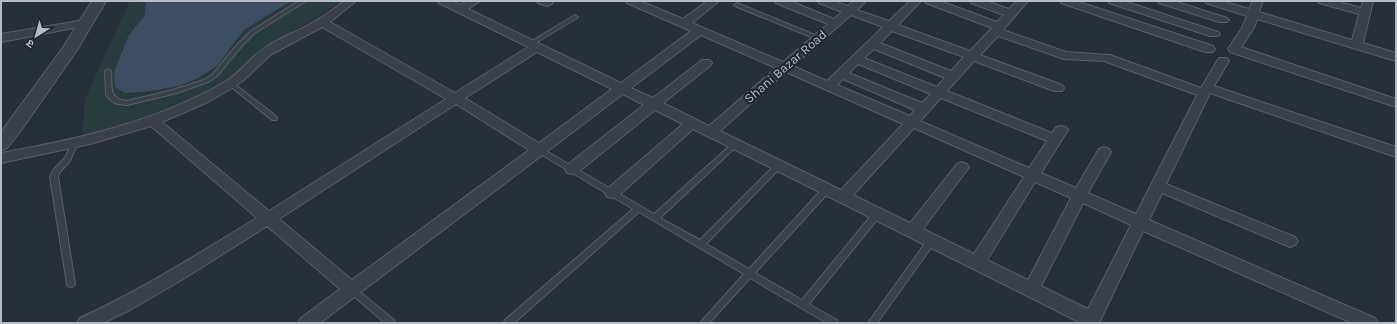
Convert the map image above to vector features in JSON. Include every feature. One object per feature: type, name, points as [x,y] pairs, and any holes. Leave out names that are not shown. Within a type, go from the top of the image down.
[{"type":"street","points":[[1,144],[69,50],[84,23],[99,1]]},
{"type":"street","points":[[1,158],[108,136],[153,121],[209,96],[231,84],[266,52],[321,22],[351,1]]},
{"type":"street","points":[[443,1],[1030,288],[1091,321],[1206,90],[1223,60]]},
{"type":"street","points":[[460,9],[475,1]]},
{"type":"street","points":[[630,1],[829,86],[1369,323]]},
{"type":"street","points":[[683,24],[713,1]]},
{"type":"street","points":[[780,1],[835,23]]},
{"type":"street","points":[[823,1],[1058,88]]},
{"type":"street","name":"Shani Bazar Road","points":[[710,132],[861,1]]},
{"type":"street","points":[[829,86],[916,1]]},
{"type":"street","points":[[930,1],[1064,55],[1106,58],[1396,152]]},
{"type":"street","points":[[975,1],[1012,14]]},
{"type":"street","points":[[843,197],[1023,1]]},
{"type":"street","points":[[1065,1],[1209,49]]},
{"type":"street","points":[[1113,1],[1214,34]]},
{"type":"street","points":[[1163,1],[1223,20]]},
{"type":"street","points":[[1210,1],[1396,57]]},
{"type":"street","points":[[1258,1],[1248,28],[1234,49],[1396,102]]},
{"type":"street","points":[[1323,1],[1366,7],[1357,45]]},
{"type":"street","points":[[321,22],[454,98],[539,150]]},
{"type":"street","points":[[1,38],[84,23]]},
{"type":"street","points":[[307,323],[699,31]]},
{"type":"street","points":[[872,44],[954,77]]},
{"type":"street","points":[[86,323],[112,312],[148,293],[268,219],[533,45]]},
{"type":"street","points":[[856,59],[939,92],[1058,135],[977,262]]},
{"type":"street","points":[[572,169],[706,63]]},
{"type":"street","points":[[841,74],[924,108]]},
{"type":"street","points":[[153,121],[352,290]]},
{"type":"street","points":[[612,193],[692,123]]},
{"type":"street","points":[[1030,288],[1104,152]]},
{"type":"street","points":[[913,231],[962,167]]},
{"type":"street","points":[[1158,186],[1290,241]]},
{"type":"lane","points":[[108,71],[109,96],[114,101],[119,103],[139,100],[192,87],[215,75],[238,47],[253,32],[303,1]]},
{"type":"lane","points":[[737,5],[818,38]]},
{"type":"lane","points":[[533,45],[575,16]]},
{"type":"lane","points":[[231,84],[274,118]]},
{"type":"lane","points":[[71,284],[54,177],[57,171],[68,159],[74,144]]},
{"type":"lane","points":[[655,218],[736,144]]},
{"type":"lane","points":[[539,150],[834,323]]},
{"type":"lane","points":[[700,245],[779,165]]},
{"type":"lane","points":[[704,323],[827,189]]},
{"type":"lane","points":[[508,323],[639,208]]},
{"type":"lane","points":[[804,305],[877,214]]},
{"type":"lane","points":[[872,323],[932,240]]},
{"type":"lane","points":[[352,290],[391,323]]},
{"type":"shaded area","points":[[130,1],[341,1],[321,15],[272,43],[245,65],[232,79],[200,96],[114,131],[82,139],[85,99]]},
{"type":"water","points":[[146,1],[291,1],[244,30],[217,66],[196,79],[179,86],[151,91],[125,93],[115,87],[114,72],[129,35],[145,15]]}]
